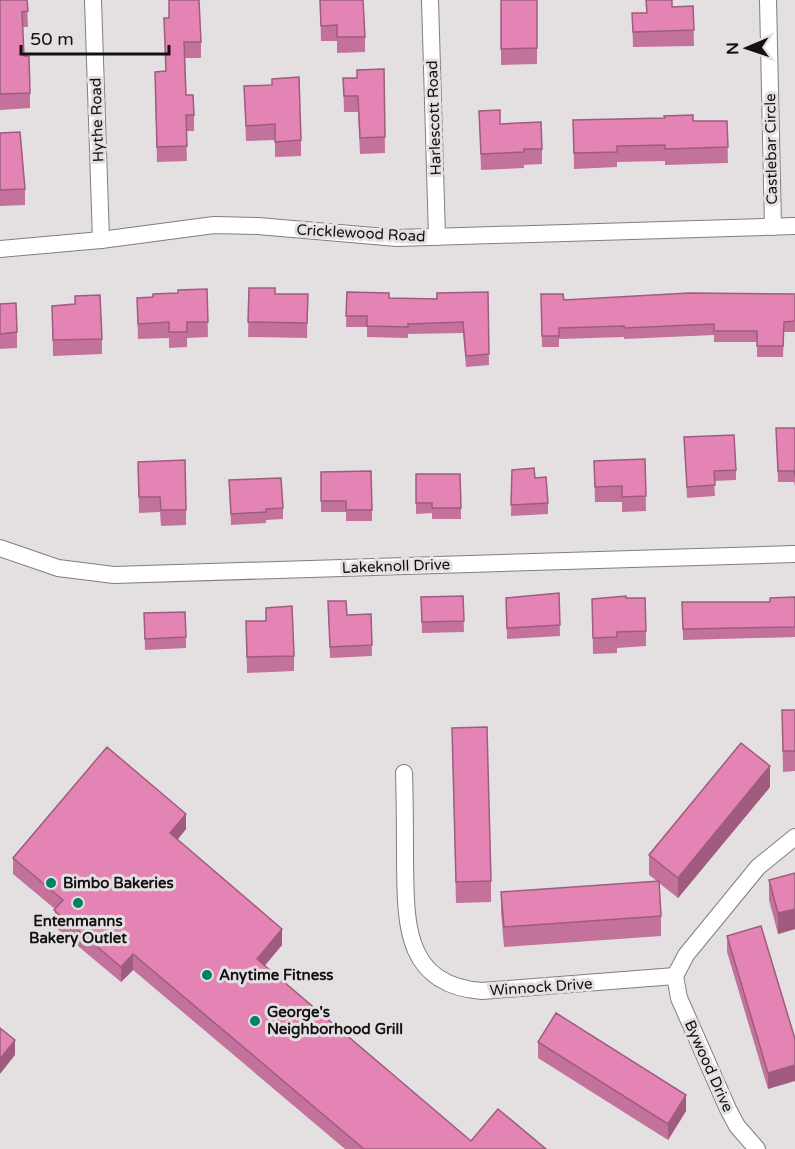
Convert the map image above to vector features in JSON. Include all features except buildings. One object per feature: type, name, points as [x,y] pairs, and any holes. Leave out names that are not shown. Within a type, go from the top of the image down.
[{"type":"street","name":"Hythe Road","points":[[93,0],[101,240]]},
{"type":"street","name":"Harlescott Road","points":[[430,0],[437,237]]},
{"type":"street","name":"Castlebar Circle","points":[[768,0],[773,227]]},
{"type":"street","name":"Cricklewood Road","points":[[0,249],[101,240],[214,225],[258,226],[397,238],[795,226]]},
{"type":"street","name":"Lakeknoll Drive","points":[[0,548],[58,568],[114,575],[795,554]]},
{"type":"street","name":"Winnock Drive","points":[[404,773],[406,921],[419,956],[439,976],[464,988],[491,991],[675,976]]},
{"type":"street","points":[[675,976],[686,955],[758,867],[795,837]]},
{"type":"street","name":"Bywood Drive","points":[[675,976],[679,998],[728,1109],[737,1126],[757,1149]]},
{"type":"place","name":"Bimbo Bakeries","points":[[51,883]]},
{"type":"place","name":"Entenmanns Bakery Outlet","points":[[78,903]]},
{"type":"place","name":"Anytime Fitness","points":[[207,975]]},
{"type":"place","name":"George's Neighborhood Grill","points":[[255,1021]]}]
